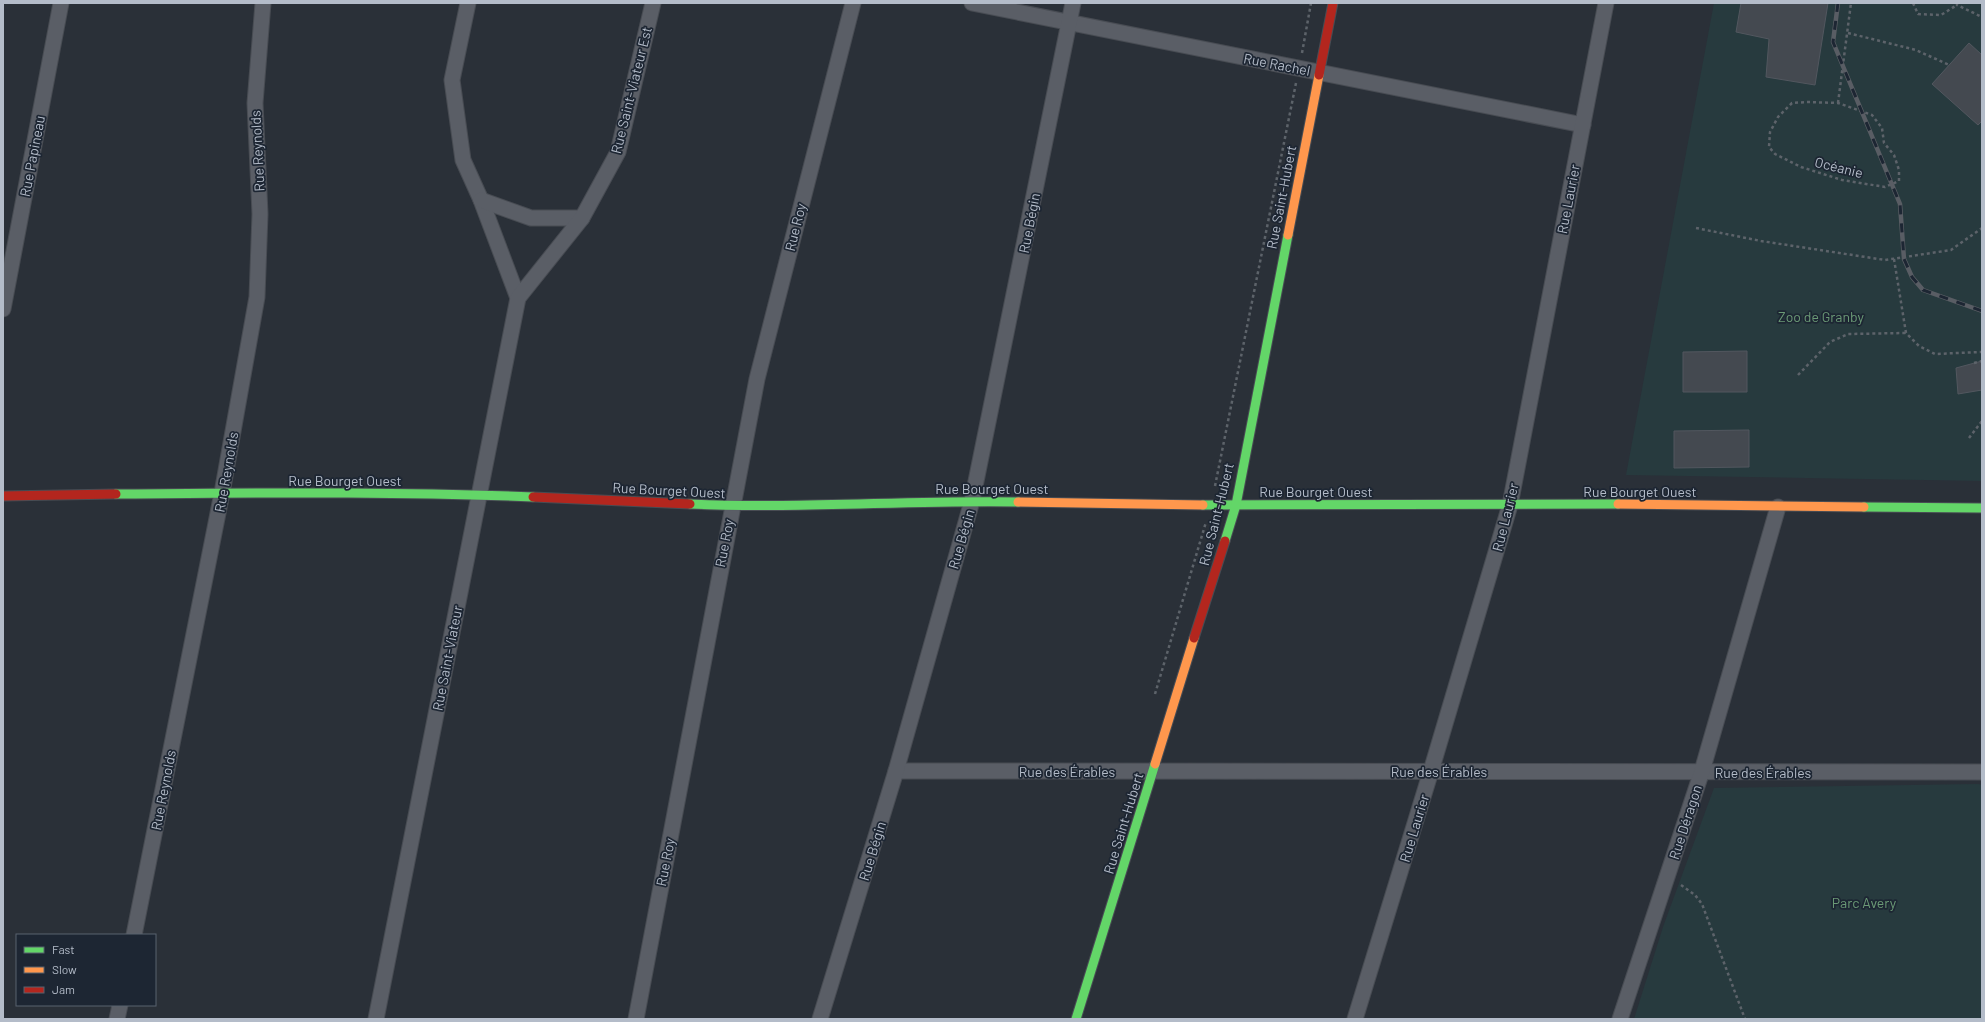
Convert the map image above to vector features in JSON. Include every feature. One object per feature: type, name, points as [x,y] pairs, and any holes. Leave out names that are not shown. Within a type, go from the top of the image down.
[{"type":"street","name":"Rue Papineau","points":[[3,309],[61,3]]},
{"type":"street","name":"Rue Reynolds","points":[[134,934],[222,493],[257,297],[260,214],[255,103],[263,3]]},
{"type":"street","points":[[468,3],[452,80],[464,160],[481,200],[518,298]]},
{"type":"street","name":"Rue Saint-Viateur Est","points":[[518,298],[582,218],[618,152],[653,3]]},
{"type":"street","name":"Rue Roy","points":[[636,1019],[731,506],[757,379],[853,3]]},
{"type":"street","name":"Rue Rachel","points":[[972,3],[1583,125]]},
{"type":"street","name":"Rue Bégin","points":[[820,1019],[896,770],[972,501],[1073,3]]},
{"type":"street","name":"Rue Saint-Hubert","points":[[1076,1019],[1236,505],[1333,3]]},
{"type":"street","name":"Rue Laurier","points":[[1355,1019],[1510,505],[1606,3]]},
{"type":"street","points":[[481,200],[531,218],[582,218]]},
{"type":"street","name":"Rue Saint-Viateur","points":[[376,1019],[518,298]]},
{"type":"street","name":"Rue Bourget Ouest","points":[[3,496],[222,493],[479,495],[731,506],[972,501],[1236,505],[1645,504],[1778,507],[1982,508]]},
{"type":"street","name":"Rue Déragon","points":[[1620,1019],[1702,771],[1778,507]]},
{"type":"street","name":"Rue des Érables","points":[[896,770],[1982,772]]},
{"type":"street","points":[[117,1019],[120,1006]]},
{"type":"path","points":[[1838,103],[1851,3]]},
{"type":"path","points":[[1913,3],[1918,14],[1941,15],[1957,4],[1982,17]]},
{"type":"path","points":[[1848,33],[1916,50],[1949,65]]},
{"type":"path","name":"Océanie","points":[[1792,103],[1838,103],[1872,115],[1882,128],[1884,143],[1894,155],[1899,170],[1899,181],[1885,187],[1842,180],[1801,167],[1775,154],[1769,147],[1770,132],[1778,117],[1792,103]]},
{"type":"path","points":[[1696,228],[1885,260],[1951,250],[1982,228]]},
{"type":"path","points":[[1894,259],[1906,333],[1919,346],[1935,354],[1982,352]]},
{"type":"path","points":[[1798,375],[1830,342],[1848,334],[1906,333]]},
{"type":"path","points":[[1974,362],[1982,361]]},
{"type":"path","points":[[1969,438],[1982,421]]},
{"type":"path","points":[[1667,878],[1686,887],[1702,904],[1745,1019]]},
{"type":"green space","name":"Zoo de Granby","points":[[1714,3],[1982,3],[1982,481],[1626,475]]},
{"type":"green space","name":"Parc Avery","points":[[1982,785],[1982,1019],[1634,1019],[1663,927],[1714,788]]},
{"type":"building","points":[[1741,3],[1828,3],[1815,85],[1766,77],[1769,39],[1736,32]]},
{"type":"building","points":[[1969,43],[1982,55],[1982,121],[1978,125],[1932,84]]},
{"type":"building","points":[[1747,351],[1747,392],[1683,392],[1683,352]]},
{"type":"building","points":[[1982,361],[1982,390],[1958,394],[1956,368]]},
{"type":"building","points":[[1749,430],[1749,467],[1674,468],[1674,431]]},
{"type":"railway","points":[[1838,3],[1833,42],[1900,204],[1904,259],[1912,277],[1923,290],[1982,311]]},
{"type":"traffic: fast","points":[[1225,541],[1236,505],[1288,235]]},
{"type":"traffic: fast","points":[[116,494],[377,493],[533,497]]},
{"type":"traffic: fast","points":[[690,504],[772,506],[936,502],[1018,502]]},
{"type":"traffic: fast","points":[[1203,505],[1618,504]]},
{"type":"traffic: fast","points":[[1864,507],[1982,508]]},
{"type":"traffic: fast","points":[[1076,1019],[1155,764]]},
{"type":"traffic: slow","points":[[1288,235],[1319,75]]},
{"type":"traffic: slow","points":[[1018,502],[1203,505]]},
{"type":"traffic: slow","points":[[1618,504],[1864,507]]},
{"type":"traffic: slow","points":[[1155,764],[1194,638]]},
{"type":"traffic: jam","points":[[1319,75],[1333,3]]},
{"type":"traffic: jam","points":[[3,496],[116,494]]},
{"type":"traffic: jam","points":[[533,497],[690,504]]},
{"type":"traffic: jam","points":[[1194,638],[1225,541]]}]
